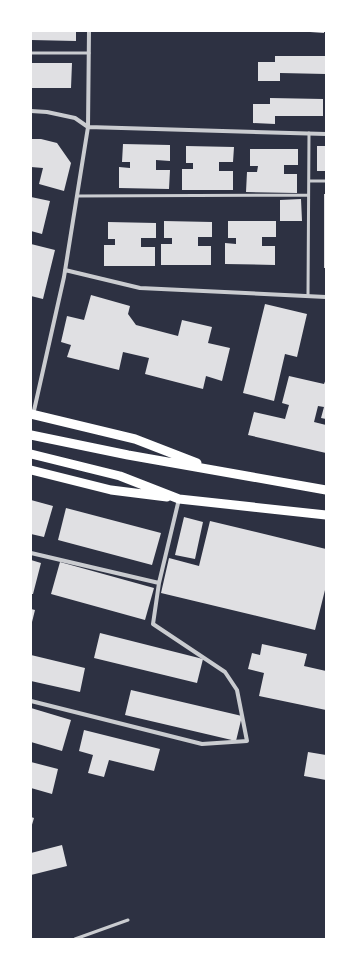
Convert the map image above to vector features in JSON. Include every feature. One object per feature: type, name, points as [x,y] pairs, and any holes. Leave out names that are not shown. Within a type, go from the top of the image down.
[{"type":"main road","points":[[32,414],[135,439],[216,471]]},
{"type":"main road","points":[[31,435],[128,455],[326,490]]},
{"type":"main road","points":[[31,454],[120,476],[180,499]]},
{"type":"main road","points":[[31,470],[112,490],[326,515]]},
{"type":"street","points":[[32,414],[65,270],[88,127],[89,31]]},
{"type":"street","points":[[31,111],[47,112],[75,118],[88,127],[326,134]]},
{"type":"street","points":[[65,270],[140,288],[326,297]]},
{"type":"street","points":[[31,701],[202,744],[247,741],[237,690],[225,672],[153,624],[159,583],[180,499]]},
{"type":"street","points":[[31,553],[159,583]]},
{"type":"lane","points":[[31,53],[89,53]]},
{"type":"lane","points":[[308,296],[309,133]]},
{"type":"lane","points":[[309,181],[326,181]]},
{"type":"lane","points":[[77,196],[308,195]]},
{"type":"lane","points":[[75,939],[128,920]]},
{"type":"building","points":[[31,31],[76,31],[76,41],[31,40]]},
{"type":"building","points":[[324,31],[324,33],[310,32]]},
{"type":"building","points":[[275,56],[326,56],[326,74],[280,73],[280,81],[258,81],[258,62],[275,62]]},
{"type":"building","points":[[31,63],[72,63],[71,88],[31,88]]},
{"type":"building","points":[[270,98],[323,99],[323,116],[275,116],[275,124],[253,123],[253,104],[270,104]]},
{"type":"building","points":[[31,139],[41,139],[57,143],[71,163],[64,191],[39,184],[43,168],[31,167]]},
{"type":"building","points":[[123,144],[170,145],[170,161],[156,160],[156,170],[170,170],[169,189],[119,188],[119,167],[130,168],[130,162],[122,162]]},
{"type":"building","points":[[186,146],[234,147],[233,162],[219,162],[219,171],[233,171],[233,190],[182,190],[182,169],[193,169],[193,163],[186,163]]},
{"type":"building","points":[[317,146],[326,146],[326,171],[317,171]]},
{"type":"building","points":[[250,149],[298,149],[298,165],[284,165],[284,174],[297,174],[297,193],[246,192],[247,172],[257,172],[258,166],[250,166]]},
{"type":"building","points":[[324,194],[326,194],[326,268],[324,268]]},
{"type":"building","points":[[31,197],[50,201],[42,234],[31,231]]},
{"type":"building","points":[[301,199],[302,221],[280,221],[280,200]]},
{"type":"building","points":[[164,221],[212,222],[212,237],[198,237],[198,246],[211,246],[211,265],[161,265],[161,244],[172,244],[172,238],[164,238]]},
{"type":"building","points":[[228,221],[276,221],[276,237],[262,237],[262,246],[275,246],[275,265],[225,264],[225,243],[236,244],[236,238],[228,238]]},
{"type":"building","points":[[108,222],[156,223],[156,238],[141,238],[141,247],[155,247],[155,266],[104,266],[104,245],[115,245],[115,239],[108,239]]},
{"type":"building","points":[[31,244],[55,250],[43,299],[31,296]]},
{"type":"building","points":[[91,295],[130,306],[128,314],[136,325],[178,336],[182,320],[212,327],[208,343],[230,348],[222,381],[206,376],[203,389],[145,374],[149,358],[123,352],[119,370],[67,357],[71,345],[61,342],[67,316],[84,320]]},
{"type":"building","points":[[265,304],[307,314],[297,357],[285,354],[274,401],[243,393]]},
{"type":"building","points":[[289,376],[324,384],[326,379],[326,419],[321,418],[324,407],[318,406],[314,422],[326,425],[326,453],[248,435],[254,412],[285,419],[289,405],[282,403]]},
{"type":"building","points":[[31,500],[53,506],[44,537],[31,534]]},
{"type":"building","points":[[66,508],[161,533],[152,565],[58,540]]},
{"type":"building","points":[[184,517],[203,522],[195,559],[175,555]]},
{"type":"building","points":[[210,521],[326,549],[326,586],[315,630],[161,593],[169,558],[199,566]]},
{"type":"building","points":[[31,560],[41,563],[33,594],[31,594]]},
{"type":"building","points":[[60,562],[154,588],[145,620],[51,594]]},
{"type":"building","points":[[31,609],[35,610],[32,622],[31,622]]},
{"type":"building","points":[[100,633],[203,659],[197,683],[94,658]]},
{"type":"building","points":[[262,644],[307,654],[304,666],[326,671],[326,710],[259,696],[264,673],[248,669],[252,653],[260,655]]},
{"type":"building","points":[[31,655],[85,668],[80,692],[31,681]]},
{"type":"building","points":[[131,690],[242,716],[236,741],[125,715]]},
{"type":"building","points":[[31,708],[71,720],[62,751],[31,742]]},
{"type":"building","points":[[84,730],[160,749],[154,771],[109,760],[104,777],[88,773],[93,755],[79,751]]},
{"type":"building","points":[[308,752],[326,755],[326,780],[304,776]]},
{"type":"building","points":[[31,762],[58,769],[52,794],[31,788]]},
{"type":"building","points":[[31,817],[34,818],[31,828]]},
{"type":"building","points":[[62,845],[67,866],[31,875],[31,853]]}]
